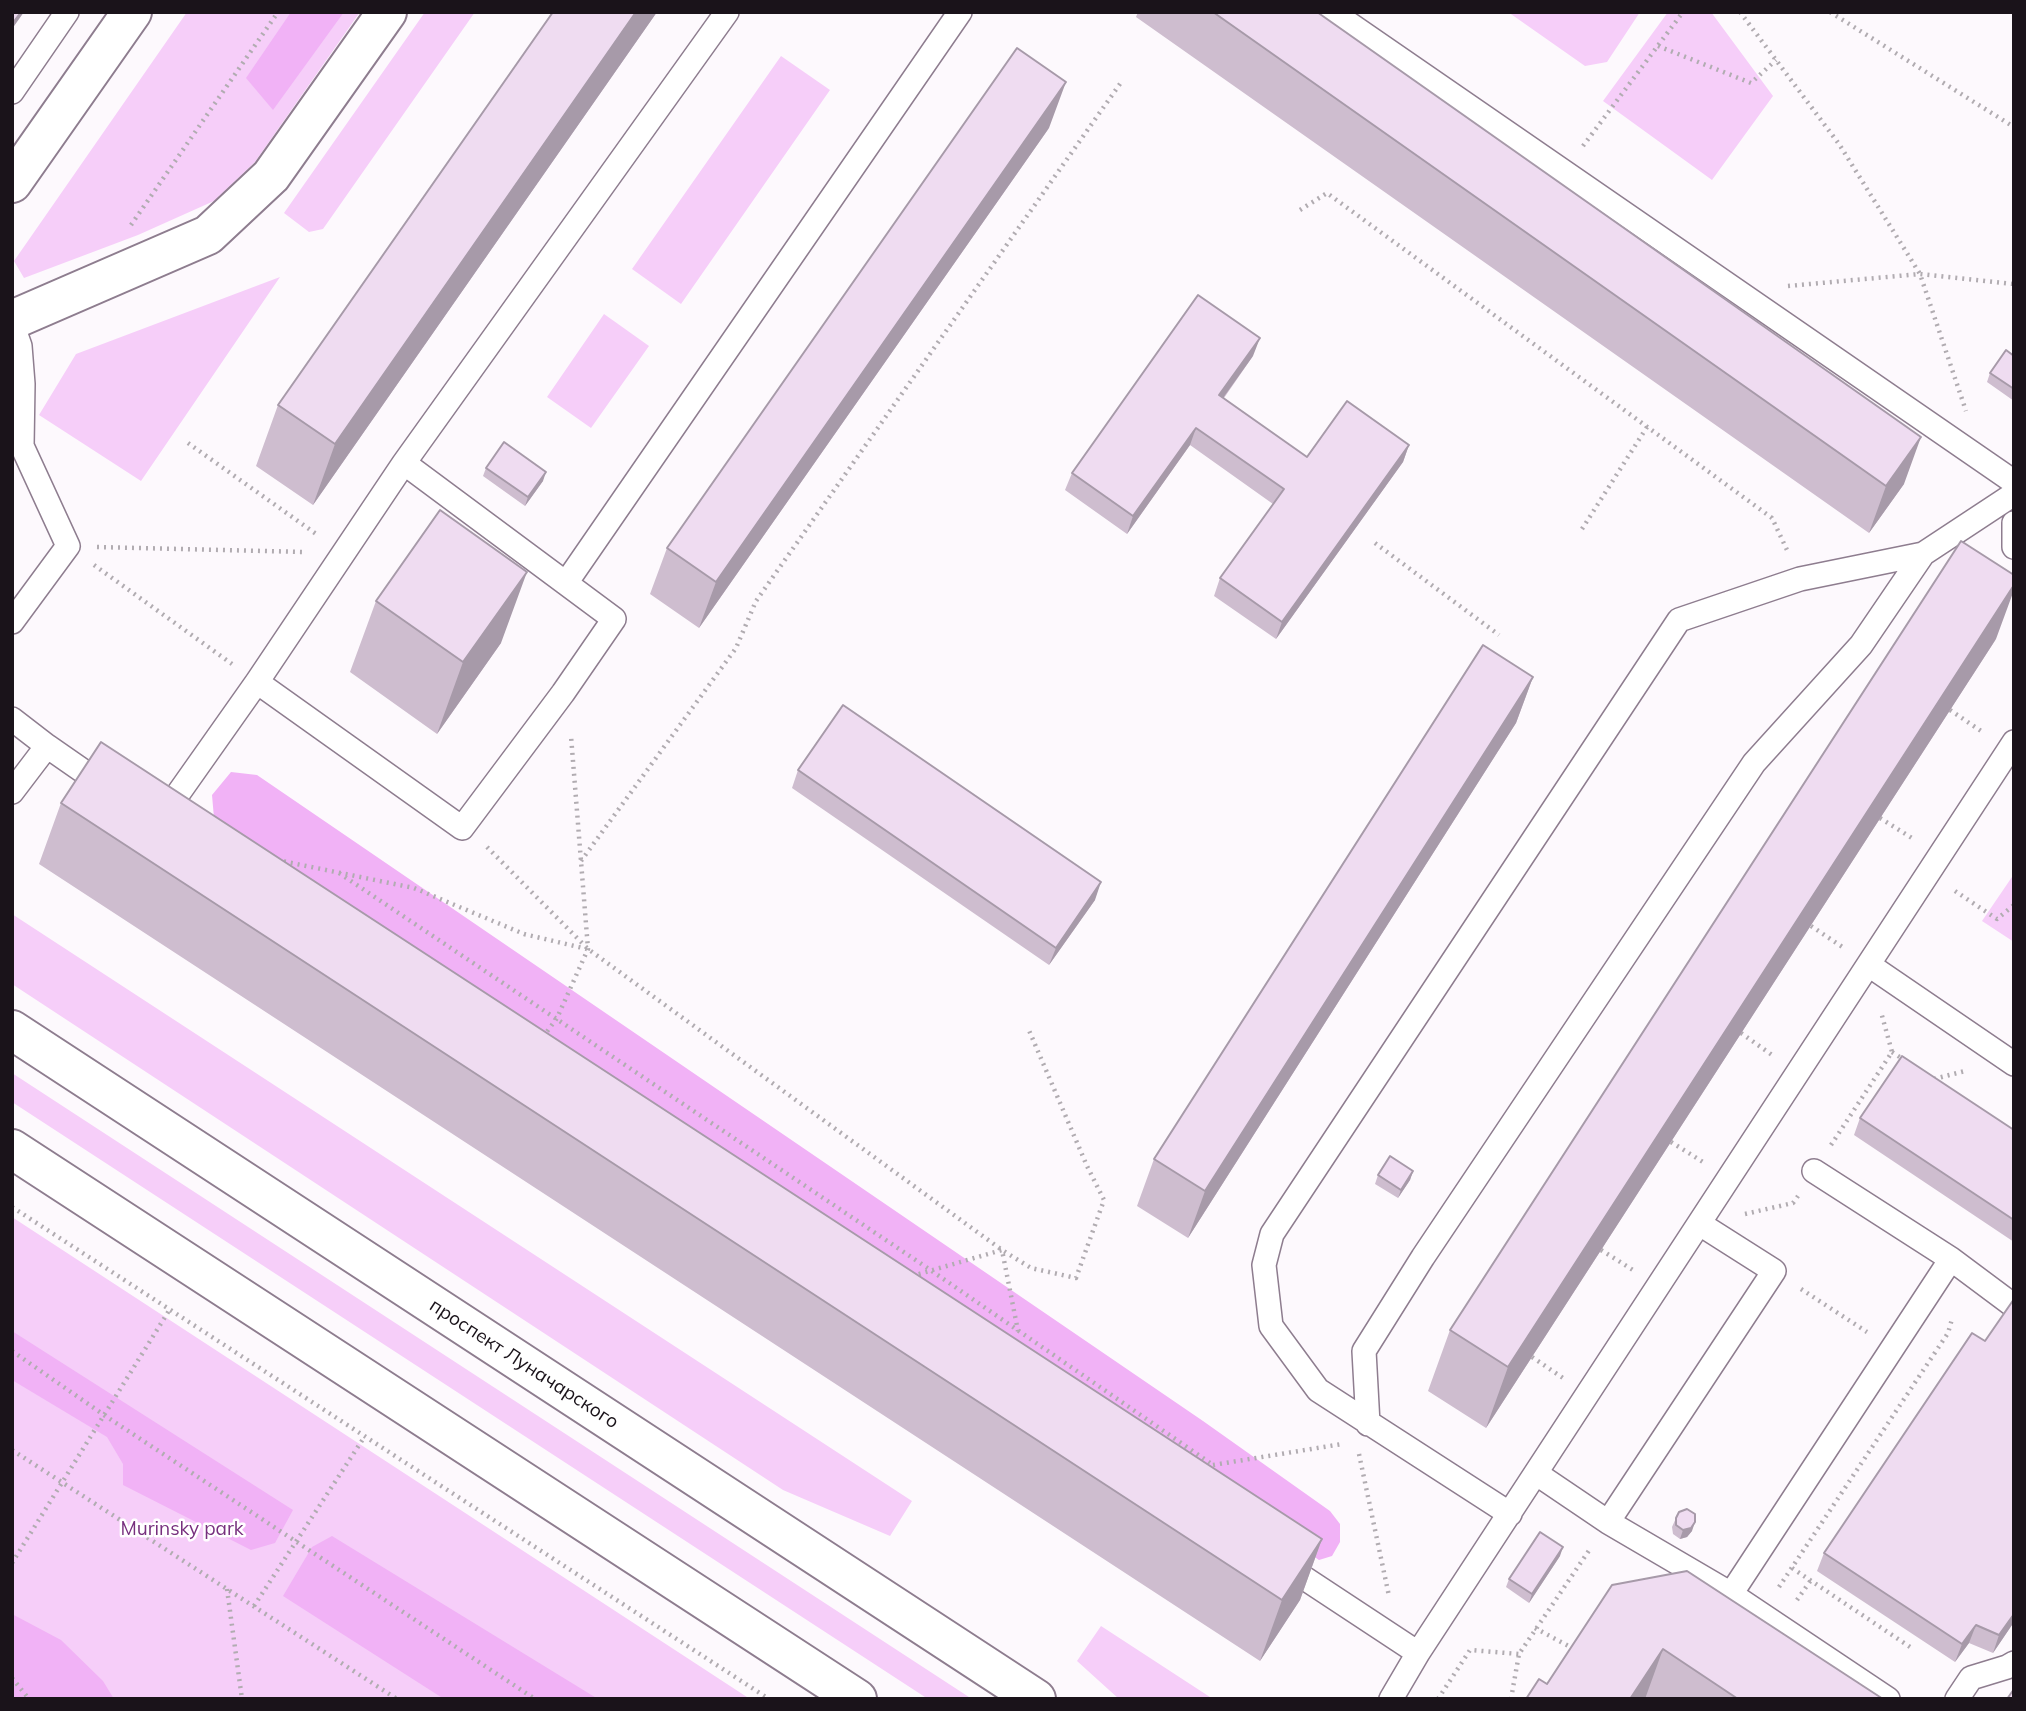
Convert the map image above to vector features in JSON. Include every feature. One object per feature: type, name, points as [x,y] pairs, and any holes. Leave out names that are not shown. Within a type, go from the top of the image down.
[{"type":"main road","points":[[12,183],[132,12]]},
{"type":"main road","points":[[12,321],[208,235],[271,176],[387,12]]},
{"type":"main road","name":"проспект Луначарского","points":[[12,1030],[1036,1699]]},
{"type":"main road","points":[[12,1149],[857,1699]]},
{"type":"lane","points":[[12,92],[68,12]]},
{"type":"lane","points":[[158,823],[257,682],[404,463],[727,12]]},
{"type":"lane","points":[[566,583],[960,12]]},
{"type":"lane","points":[[1332,12],[2014,482]]},
{"type":"lane","points":[[12,321],[21,358],[22,446],[68,546],[12,622]]},
{"type":"lane","points":[[257,682],[462,828],[563,693],[614,619],[404,463]]},
{"type":"lane","points":[[1510,1514],[1362,1433],[1318,1390],[1271,1326],[1264,1265],[1272,1234],[1679,620],[1800,579],[1923,554],[2014,494]]},
{"type":"lane","points":[[2014,523],[2014,547]]},
{"type":"lane","points":[[1362,1433],[1364,1351],[1423,1257],[1754,763],[1861,645],[1923,554]]},
{"type":"lane","points":[[12,719],[180,838]]},
{"type":"lane","points":[[12,792],[47,746]]},
{"type":"lane","points":[[1391,1699],[1418,1653],[2011,746]]},
{"type":"lane","points":[[1868,965],[2011,1056]]},
{"type":"lane","points":[[1814,1171],[1951,1259],[2014,1306]]},
{"type":"lane","points":[[1608,1522],[1774,1271],[1699,1224]]},
{"type":"lane","points":[[1731,1594],[1951,1259]]},
{"type":"lane","points":[[1537,1474],[1608,1522],[1731,1594],[1888,1699]]},
{"type":"lane","points":[[1259,1549],[1418,1653]]},
{"type":"lane","points":[[1957,1699],[1971,1678],[2014,1663]]},
{"type":"path","points":[[130,227],[278,12]]},
{"type":"path","points":[[1564,172],[1683,12]]},
{"type":"path","points":[[1740,12],[1839,144],[1920,274],[1984,461]]},
{"type":"path","points":[[1830,12],[2014,127]]},
{"type":"path","points":[[1658,46],[1751,83],[1776,60]]},
{"type":"path","points":[[581,861],[736,648],[757,601],[1122,81]]},
{"type":"path","points":[[1300,211],[1327,193],[1772,518],[1800,579]]},
{"type":"path","points":[[1736,291],[1920,274],[2014,284]]},
{"type":"path","points":[[1582,529],[1647,427]]},
{"type":"path","points":[[188,443],[343,553]]},
{"type":"path","points":[[1375,543],[1499,635]]},
{"type":"path","points":[[68,546],[343,553]]},
{"type":"path","points":[[68,546],[257,682]]},
{"type":"path","points":[[536,1046],[557,1018],[588,949],[572,744],[563,693]]},
{"type":"path","points":[[1950,710],[2011,746]]},
{"type":"path","points":[[462,828],[481,841],[588,949],[1002,1250],[1031,1268],[1076,1278],[1104,1200],[1028,1028]]},
{"type":"path","points":[[264,856],[414,888],[524,934],[588,949]]},
{"type":"path","points":[[339,873],[929,1269],[1213,1465]]},
{"type":"path","points":[[1928,873],[1997,919],[2014,905]]},
{"type":"path","points":[[1868,965],[1892,1052],[1913,1066]]},
{"type":"path","points":[[1793,1203],[1892,1052]]},
{"type":"path","points":[[1924,1073],[1935,1080],[2011,1056]]},
{"type":"path","points":[[12,1207],[769,1699]]},
{"type":"path","points":[[904,1279],[929,1269],[1002,1250]]},
{"type":"path","points":[[1002,1250],[1018,1332]]},
{"type":"path","points":[[1774,1271],[1891,1348]]},
{"type":"path","points":[[12,1563],[170,1309]]},
{"type":"path","points":[[1913,1649],[1792,1568],[1948,1333]]},
{"type":"path","points":[[12,1351],[104,1415],[535,1699]]},
{"type":"path","points":[[1200,1467],[1362,1433],[1390,1602],[1418,1653]]},
{"type":"path","points":[[254,1606],[365,1436]]},
{"type":"path","points":[[12,1450],[397,1699]]},
{"type":"path","points":[[1511,1699],[1519,1654],[1608,1522]]},
{"type":"path","points":[[227,1588],[242,1699]]},
{"type":"path","points":[[1535,1628],[1572,1650],[1586,1647]]},
{"type":"path","points":[[1438,1699],[1470,1650],[1519,1654]]},
{"type":"path","points":[[12,1678],[29,1699]]},
{"type":"green space","points":[[187,12],[360,12],[255,162],[214,201],[138,235],[24,278],[14,261]]},
{"type":"green space","points":[[425,12],[475,12],[323,229],[309,232],[284,213]]},
{"type":"green space","points":[[1508,12],[1640,12],[1607,62],[1585,66]]},
{"type":"green space","points":[[1668,12],[1711,12],[1773,96],[1712,180],[1603,101]]},
{"type":"green space","points":[[781,56],[830,90],[681,304],[632,269]]},
{"type":"green space","points":[[280,277],[141,481],[39,415],[76,354]]},
{"type":"green space","points":[[604,314],[649,346],[591,428],[547,397]]},
{"type":"green space","points":[[2014,874],[2014,942],[1982,921]]},
{"type":"green space","points":[[12,914],[912,1501],[890,1536],[783,1490],[12,984]]},
{"type":"green space","points":[[12,1073],[972,1699],[928,1699],[12,1102]]},
{"type":"green space","name":"Murinsky park","points":[[12,1217],[750,1699],[12,1699]]},
{"type":"green space","points":[[1101,1626],[1213,1699],[1119,1699],[1077,1661]]},
{"type":"shaded area","points":[[291,12],[344,12],[273,110],[246,78]]},
{"type":"shaded area","points":[[231,772],[257,775],[1203,1421],[1330,1511],[1340,1524],[1340,1542],[1332,1556],[1319,1560],[214,818],[212,795]]},
{"type":"shaded area","points":[[12,1331],[293,1510],[275,1543],[251,1550],[123,1485],[123,1464],[107,1437],[12,1380]]},
{"type":"shaded area","points":[[332,1536],[598,1699],[444,1699],[283,1596],[312,1547]]},
{"type":"shaded area","points":[[12,1614],[61,1640],[103,1681],[114,1699],[12,1699]]},
{"type":"building","points":[[12,12],[21,12],[12,24]]},
{"type":"building","points":[[553,12],[636,12],[335,444],[278,405]]},
{"type":"building","points":[[1213,12],[1317,12],[1921,437],[1886,486]]},
{"type":"building","points":[[1017,48],[1066,82],[716,582],[667,548]]},
{"type":"building","points":[[1198,295],[1260,338],[1219,395],[1307,457],[1347,401],[1409,445],[1282,622],[1220,578],[1284,489],[1196,428],[1133,516],[1072,473]]},
{"type":"building","points":[[2006,350],[2014,356],[2014,389],[1990,373]]},
{"type":"building","points":[[504,442],[546,472],[528,497],[486,468]]},
{"type":"building","points":[[440,510],[527,572],[463,662],[376,601]]},
{"type":"building","points":[[1961,541],[2014,575],[2014,585],[1508,1367],[1450,1330]]},
{"type":"building","points":[[1483,645],[1533,677],[1205,1191],[1154,1159]]},
{"type":"building","points":[[843,705],[1101,882],[1056,948],[798,770]]},
{"type":"building","points":[[101,742],[1322,1539],[1282,1600],[61,803]]},
{"type":"building","points":[[1902,1056],[2014,1130],[2014,1220],[1860,1118]]},
{"type":"building","points":[[1390,1156],[1413,1171],[1401,1190],[1378,1175]]},
{"type":"building","points":[[2014,1299],[2014,1614],[1999,1635],[1976,1625],[1962,1644],[1824,1553],[1972,1333],[1985,1341]]},
{"type":"building","points":[[1687,1509],[1695,1514],[1695,1522],[1691,1528],[1683,1530],[1676,1525],[1676,1518],[1679,1512]]},
{"type":"building","points":[[1540,1532],[1563,1547],[1532,1594],[1509,1579]]},
{"type":"building","points":[[1687,1571],[1883,1699],[1738,1699],[1663,1649],[1630,1699],[1526,1699],[1539,1679],[1547,1684],[1612,1585]]},
{"type":"building","points":[[2014,1689],[2014,1699],[2007,1699]]}]
